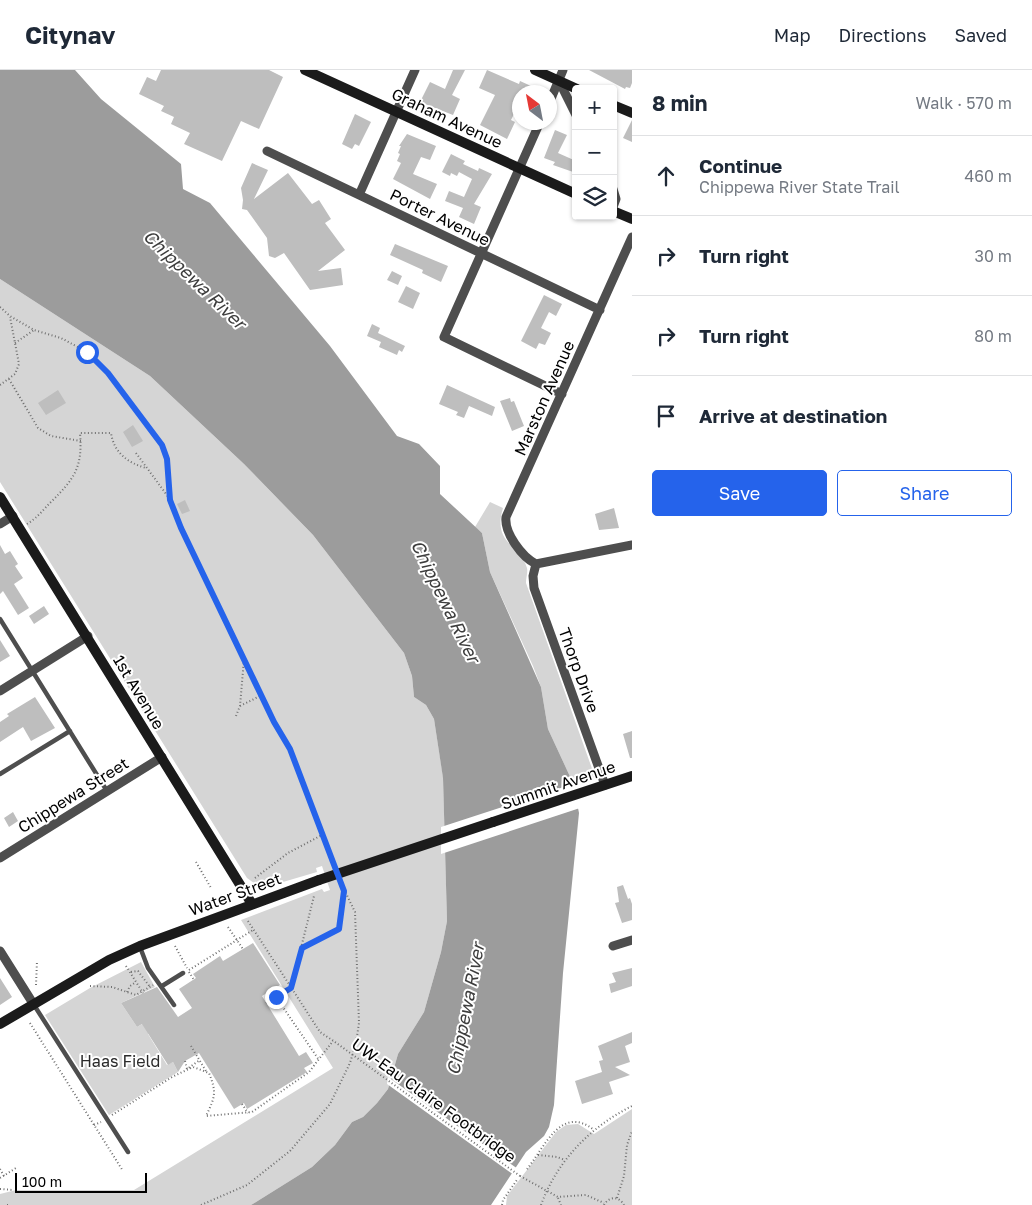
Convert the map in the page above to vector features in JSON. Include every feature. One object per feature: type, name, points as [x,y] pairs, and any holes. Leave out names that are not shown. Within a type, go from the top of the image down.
[{"type":"street","name":"Graham Avenue","points":[[305,70],[572,192]]},
{"type":"street","points":[[359,195],[415,70]]},
{"type":"street","points":[[535,70],[572,86]]},
{"type":"street","points":[[557,85],[563,70]]},
{"type":"street","points":[[559,80],[572,107]]},
{"type":"street","points":[[617,107],[632,113]]},
{"type":"street","points":[[537,130],[444,337],[562,394]]},
{"type":"street","name":"Porter Avenue","points":[[267,151],[600,310]]},
{"type":"street","points":[[617,211],[632,219]]},
{"type":"street","name":"Marston Avenue","points":[[536,564],[526,557],[509,534],[506,517],[632,237]]},
{"type":"street","name":"1st Avenue","points":[[0,496],[252,904]]},
{"type":"street","points":[[0,524],[13,516]]},
{"type":"street","points":[[536,564],[632,545]]},
{"type":"street","name":"Thorp Drive","points":[[536,564],[533,576],[534,588],[601,786]]},
{"type":"street","points":[[0,691],[88,636]]},
{"type":"street","name":"Chippewa Street","points":[[0,858],[162,757]]},
{"type":"street","name":"Summit Avenue","points":[[493,822],[632,776]]},
{"type":"street","name":"Water Street","points":[[0,1024],[109,960],[140,946],[319,880],[493,822]]},
{"type":"street","points":[[613,946],[632,940]]},
{"type":"street","points":[[0,951],[34,1005]]},
{"type":"lane","points":[[0,619],[107,791]]},
{"type":"lane","points":[[0,774],[70,731]]},
{"type":"lane","points":[[140,946],[148,968],[174,1005]]},
{"type":"lane","points":[[160,984],[183,973]]},
{"type":"lane","points":[[34,1005],[128,1152]]},
{"type":"path","points":[[0,307],[10,316],[34,330],[73,344],[87,352],[108,373],[162,445],[167,459],[170,500]]},
{"type":"path","points":[[0,385],[15,374],[19,364],[10,316]]},
{"type":"path","points":[[15,343],[34,330]]},
{"type":"path","points":[[9,380],[38,428],[51,436],[80,441]]},
{"type":"path","points":[[27,524],[72,481],[79,462],[80,433],[111,433],[112,442],[126,460],[146,468]]},
{"type":"path","points":[[136,453],[170,500],[191,551],[290,749],[337,872]]},
{"type":"path","points":[[236,716],[240,706],[245,658]]},
{"type":"path","points":[[240,706],[262,695]]},
{"type":"path","points":[[255,878],[288,853],[323,835]]},
{"type":"path","points":[[196,862],[211,888]]},
{"type":"path","points":[[201,1205],[247,1185],[290,1151],[330,1104],[343,1078],[356,1043],[359,1023],[356,912],[354,905],[340,882]]},
{"type":"path","points":[[302,948],[339,929],[344,891]]},
{"type":"path","points":[[266,1003],[291,988],[314,896]]},
{"type":"path","name":"UW-Eau Claire Footbridge","points":[[248,921],[320,1032],[520,1176],[558,1197]]},
{"type":"path","points":[[228,927],[243,949]]},
{"type":"path","points":[[183,973],[254,930]]},
{"type":"path","points":[[175,946],[194,980]]},
{"type":"path","points":[[36,985],[37,961]]},
{"type":"path","points":[[126,966],[143,993]]},
{"type":"path","points":[[130,972],[138,971],[150,987]]},
{"type":"path","points":[[127,992],[130,986],[136,982]]},
{"type":"path","points":[[90,986],[107,986],[136,996],[150,987],[160,984]]},
{"type":"path","points":[[276,997],[319,1060]]},
{"type":"path","points":[[30,1023],[123,1170]]},
{"type":"path","points":[[191,1046],[214,1086],[215,1098],[206,1116],[248,1113],[304,1076],[334,1042]]},
{"type":"path","points":[[94,1125],[200,1060]]},
{"type":"path","points":[[185,1062],[187,1069]]},
{"type":"path","points":[[187,1069],[193,1067],[206,1071]]},
{"type":"path","points":[[242,1104],[248,1113]]},
{"type":"path","points":[[541,1205],[546,1192],[565,1160],[594,1130],[632,1106]]},
{"type":"path","points":[[527,1169],[551,1135],[565,1123],[581,1122],[594,1130]]},
{"type":"path","points":[[617,1198],[624,1176],[627,1145],[632,1131]]},
{"type":"path","points":[[538,1155],[557,1156],[565,1160]]},
{"type":"path","points":[[0,1178],[16,1168]]},
{"type":"path","points":[[0,1169],[4,1176]]},
{"type":"path","points":[[502,1205],[503,1200],[517,1180]]},
{"type":"path","points":[[0,1189],[13,1190]]},
{"type":"path","points":[[561,1205],[558,1197],[586,1195],[604,1204],[609,1199],[617,1198]]},
{"type":"path","points":[[617,1198],[624,1205]]},
{"type":"green space","points":[[0,279],[150,376],[244,464],[313,535],[404,653],[412,676],[414,697],[426,705],[434,719],[443,777],[447,921],[441,952],[424,1012],[398,1054],[388,1089],[377,1103],[363,1117],[352,1122],[335,1145],[312,1167],[251,1205],[0,1205],[0,1194],[16,1190],[134,1190],[333,1068],[241,920],[322,889],[324,892],[330,890],[322,866],[316,868],[317,872],[266,887],[258,886],[247,878],[0,482]]},
{"type":"green space","points":[[490,502],[503,508],[501,529],[508,542],[524,560],[527,568],[526,583],[595,777],[573,783],[548,729],[541,687],[490,572],[482,533],[475,527]]},
{"type":"green space","name":"Haas Field","points":[[141,962],[155,987],[121,1003],[137,1027],[151,1019],[148,1034],[167,1065],[173,1062],[178,1072],[109,1115],[45,1015],[90,988]]},
{"type":"green space","points":[[632,1109],[632,1205],[506,1205],[507,1196],[556,1132],[566,1125],[578,1124],[594,1134]]},
{"type":"water","name":"Chippewa River","points":[[0,70],[75,70],[101,99],[181,164],[183,189],[210,203],[330,346],[397,436],[419,444],[440,466],[440,494],[482,533],[490,572],[541,687],[548,729],[573,783],[579,813],[563,973],[554,1105],[549,1127],[544,1136],[526,1152],[491,1205],[251,1205],[312,1167],[335,1145],[352,1122],[363,1117],[377,1103],[388,1089],[398,1054],[424,1012],[441,952],[447,921],[443,778],[434,719],[426,705],[414,697],[412,676],[404,653],[313,535],[244,464],[150,376],[0,279]]},
{"type":"pier","points":[[576,783],[580,808],[441,854],[441,827]]},
{"type":"pier","points":[[388,1077],[518,1169],[514,1175],[387,1084]]},
{"type":"building","points":[[161,70],[269,70],[283,77],[259,129],[241,121],[222,161],[184,144],[190,133],[171,124],[174,117],[161,111],[164,106],[139,94],[147,77],[156,81]]},
{"type":"building","points":[[453,70],[465,70],[452,95],[460,99],[453,115],[420,102],[430,82],[445,89]]},
{"type":"building","points":[[487,70],[519,84],[520,81],[529,85],[512,85],[512,128],[507,139],[480,125],[495,95],[479,88]]},
{"type":"building","points":[[589,70],[632,70],[632,83],[630,88],[626,87],[625,89]]},
{"type":"building","points":[[355,114],[371,122],[359,146],[355,144],[352,149],[342,144]]},
{"type":"building","points":[[632,120],[632,142],[623,138]]},
{"type":"building","points":[[555,130],[567,135],[558,153],[572,159],[572,172],[553,165],[555,162],[544,158]]},
{"type":"building","points":[[407,134],[436,146],[430,160],[421,157],[413,174],[437,184],[430,199],[393,179],[401,163],[397,161],[400,154],[398,153],[401,146],[399,146]]},
{"type":"building","points":[[451,154],[465,161],[463,164],[478,171],[479,168],[492,174],[474,204],[481,207],[474,224],[459,217],[463,208],[445,201],[449,191],[464,197],[472,179],[459,172],[457,176],[451,173],[450,176],[442,172]]},
{"type":"building","points":[[252,163],[268,170],[254,199],[288,173],[312,204],[319,200],[331,219],[325,223],[345,250],[318,271],[341,268],[343,285],[310,290],[284,253],[275,258],[269,256],[267,238],[247,210],[242,209],[241,188]]},
{"type":"building","points":[[395,244],[448,266],[441,282],[422,273],[423,270],[390,255]]},
{"type":"building","points":[[392,271],[402,276],[398,285],[387,280]]},
{"type":"building","points":[[406,286],[420,293],[413,309],[398,302]]},
{"type":"building","points":[[544,295],[562,304],[556,316],[549,312],[541,328],[551,333],[545,345],[539,343],[536,349],[521,341]]},
{"type":"building","points":[[372,324],[380,328],[378,333],[405,346],[402,352],[399,350],[397,355],[379,347],[381,342],[367,336]]},
{"type":"building","points":[[447,385],[495,407],[492,416],[469,406],[464,418],[456,415],[458,412],[439,404]]},
{"type":"building","points":[[58,390],[66,403],[46,415],[38,403]]},
{"type":"building","points":[[510,398],[511,402],[514,401],[524,426],[512,431],[500,401]]},
{"type":"building","points":[[133,425],[143,441],[132,447],[123,432]]},
{"type":"building","points":[[185,500],[190,511],[182,514],[177,504]]},
{"type":"building","points":[[614,508],[619,528],[599,530],[595,514]]},
{"type":"building","points":[[0,545],[5,554],[10,551],[18,564],[15,566],[23,578],[14,584],[29,608],[18,615],[3,591],[0,594]]},
{"type":"building","points":[[44,606],[49,614],[34,624],[29,616]]},
{"type":"building","points":[[0,640],[10,656],[0,662]]},
{"type":"building","points":[[35,697],[55,728],[31,741],[23,727],[0,742],[0,722],[9,716],[7,714]]},
{"type":"building","points":[[632,731],[632,758],[630,758],[623,734]]},
{"type":"building","points":[[13,812],[18,821],[9,827],[4,818]]},
{"type":"building","points":[[623,885],[632,904],[632,920],[622,923],[615,903],[619,902],[617,887]]},
{"type":"building","points":[[253,943],[280,985],[262,996],[299,1056],[306,1052],[313,1063],[304,1068],[307,1072],[247,1109],[244,1103],[234,1109],[199,1053],[185,1061],[178,1072],[173,1062],[168,1065],[142,1024],[137,1027],[121,1003],[157,987],[178,1017],[192,1008],[179,989],[196,978],[193,974],[220,956],[223,961]]},
{"type":"building","points":[[632,968],[632,986],[611,993],[609,984],[616,982],[612,973]]},
{"type":"building","points":[[0,978],[12,997],[0,1005]]},
{"type":"building","points":[[632,1032],[632,1043],[625,1046],[630,1062],[615,1067],[630,1075],[609,1082],[613,1094],[582,1104],[575,1081],[602,1072],[599,1061],[603,1060],[598,1046]]},
{"type":"route","points":[[87,352],[108,373],[156,434],[162,445],[167,459],[170,500],[181,528],[245,658],[274,722],[290,749],[344,891],[339,929],[302,948],[291,988],[276,997]]}]
